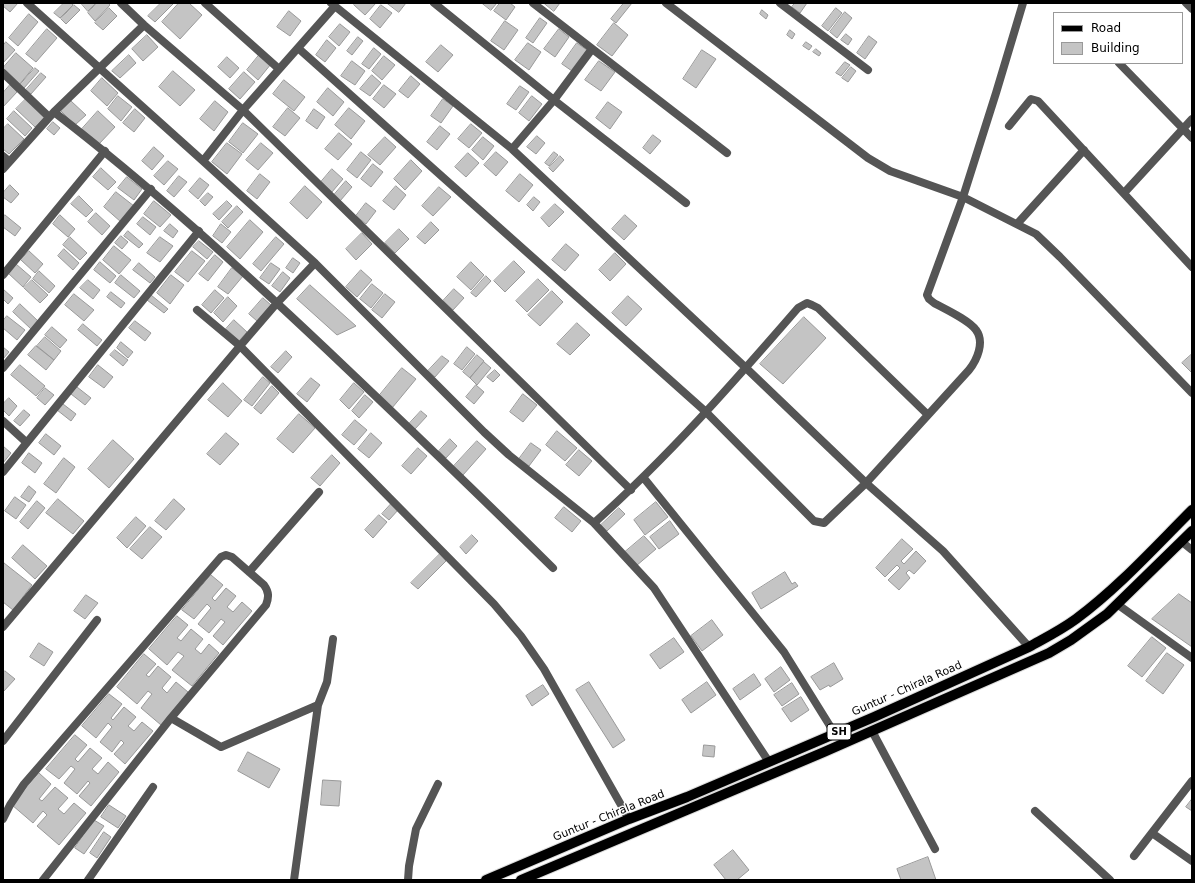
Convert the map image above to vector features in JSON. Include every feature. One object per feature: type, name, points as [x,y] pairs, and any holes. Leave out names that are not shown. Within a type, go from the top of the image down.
[{"type":"main road","name":"Guntur - Chirala Road","points":[[486,880],[628,819],[686,797],[835,734],[1029,647],[1076,619],[1106,595],[1192,510]]},
{"type":"main road","name":"SH","points":[[521,880],[642,830],[1049,653],[1091,627],[1117,604],[1192,531]]},
{"type":"street","points":[[27,3],[314,263],[484,432],[594,523],[654,588],[769,762]]},
{"type":"street","points":[[121,3],[144,25],[243,110],[631,490]]},
{"type":"street","points":[[205,3],[279,69]]},
{"type":"street","points":[[434,3],[554,100],[686,203]]},
{"type":"street","points":[[533,3],[727,153]]},
{"type":"street","points":[[666,3],[868,158],[890,171],[963,197],[1036,234],[1191,390]]},
{"type":"street","points":[[780,3],[868,70]]},
{"type":"street","points":[[298,48],[706,412],[814,521],[824,523],[866,484],[975,363],[979,352],[980,340],[977,331],[971,324],[934,303],[927,295],[963,197],[1023,3]]},
{"type":"street","points":[[1186,3],[1192,9]]},
{"type":"street","points":[[203,161],[243,110],[298,48],[333,5],[512,150],[746,368],[866,484],[943,551],[1029,647]]},
{"type":"street","points":[[3,169],[6,159],[99,67],[144,25]]},
{"type":"street","points":[[512,150],[554,100],[592,49]]},
{"type":"street","points":[[1120,64],[1192,138]]},
{"type":"street","points":[[3,73],[51,114],[105,151],[198,231],[412,430],[553,568]]},
{"type":"street","points":[[1009,126],[1028,101],[1035,99],[1192,267]]},
{"type":"street","points":[[1124,193],[1192,119]]},
{"type":"street","points":[[1017,224],[1084,150]]},
{"type":"street","points":[[3,275],[105,151]]},
{"type":"street","points":[[3,368],[151,189]]},
{"type":"street","points":[[3,472],[198,231]]},
{"type":"street","points":[[3,627],[240,346],[314,263]]},
{"type":"street","points":[[594,523],[631,490],[706,412],[798,308],[807,304],[818,308],[928,415]]},
{"type":"street","points":[[197,310],[240,346],[494,604],[544,669],[628,819]]},
{"type":"street","points":[[3,421],[26,442]]},
{"type":"street","points":[[643,477],[784,652],[835,734]]},
{"type":"street","points":[[249,572],[319,492]]},
{"type":"street","points":[[1182,542],[1192,550]]},
{"type":"street","points":[[3,818],[24,784],[216,561],[226,555],[232,557],[264,585],[268,590],[269,597],[266,605],[171,718],[43,880]]},
{"type":"street","points":[[1117,604],[1192,658]]},
{"type":"street","points":[[3,741],[97,620]]},
{"type":"street","points":[[294,880],[318,705],[326,682],[334,639]]},
{"type":"street","points":[[171,718],[221,747],[318,705]]},
{"type":"street","points":[[872,731],[935,849]]},
{"type":"street","points":[[1134,856],[1192,781]]},
{"type":"street","points":[[408,880],[416,829],[438,784]]},
{"type":"street","points":[[88,880],[153,787]]},
{"type":"street","points":[[1035,811],[1110,880]]},
{"type":"street","points":[[1152,833],[1192,861]]},
{"type":"building","points":[[3,3],[18,3],[10,12],[3,6]]},
{"type":"building","points":[[64,3],[71,3],[73,5],[60,18],[54,13]]},
{"type":"building","points":[[81,3],[96,3],[88,11]]},
{"type":"building","points":[[97,3],[108,3],[110,5],[95,21],[88,13]]},
{"type":"building","points":[[161,3],[174,3],[155,22],[148,16]]},
{"type":"building","points":[[179,3],[189,3],[202,15],[180,39],[162,22]]},
{"type":"building","points":[[355,3],[376,3],[365,15],[354,5]]},
{"type":"building","points":[[387,3],[406,3],[399,12]]},
{"type":"building","points":[[482,3],[497,3],[491,10]]},
{"type":"building","points":[[500,3],[510,3],[515,7],[506,20],[494,11]]},
{"type":"building","points":[[544,3],[560,3],[554,11]]},
{"type":"building","points":[[624,3],[632,3],[616,23],[611,19]]},
{"type":"building","points":[[795,3],[807,3],[800,13],[792,7]]},
{"type":"building","points":[[74,5],[80,10],[66,24],[61,19]]},
{"type":"building","points":[[381,5],[392,13],[380,28],[370,19]]},
{"type":"building","points":[[109,8],[117,16],[103,30],[95,23]]},
{"type":"building","points":[[836,8],[842,13],[828,31],[822,26]]},
{"type":"building","points":[[762,10],[768,15],[766,19],[760,14]]},
{"type":"building","points":[[289,11],[301,21],[290,36],[277,27]]},
{"type":"building","points":[[845,12],[852,18],[837,38],[830,32]]},
{"type":"building","points":[[29,14],[38,22],[18,46],[9,38]]},
{"type":"building","points":[[540,18],[547,23],[533,43],[526,38]]},
{"type":"building","points":[[505,21],[518,30],[504,50],[491,41]]},
{"type":"building","points":[[614,23],[628,35],[612,56],[597,45]]},
{"type":"building","points":[[340,24],[350,32],[339,46],[329,37]]},
{"type":"building","points":[[47,29],[57,38],[36,62],[26,54]]},
{"type":"building","points":[[559,29],[569,37],[555,57],[544,49]]},
{"type":"building","points":[[790,30],[795,34],[792,39],[787,35]]},
{"type":"building","points":[[846,34],[852,39],[848,45],[841,40]]},
{"type":"building","points":[[147,35],[158,47],[143,61],[132,49]]},
{"type":"building","points":[[869,36],[877,42],[865,59],[857,53]]},
{"type":"building","points":[[358,37],[363,41],[352,55],[347,51]]},
{"type":"building","points":[[327,40],[336,48],[325,62],[316,55]]},
{"type":"building","points":[[6,42],[15,50],[3,63],[3,46]]},
{"type":"building","points":[[806,42],[812,46],[809,50],[803,46]]},
{"type":"building","points":[[528,43],[541,52],[529,70],[515,60]]},
{"type":"building","points":[[577,43],[587,50],[572,71],[562,64]]},
{"type":"building","points":[[441,45],[453,55],[438,72],[426,62]]},
{"type":"building","points":[[374,48],[381,54],[369,69],[362,64]]},
{"type":"building","points":[[816,49],[821,53],[819,56],[813,52]]},
{"type":"building","points":[[702,50],[716,59],[696,88],[683,79]]},
{"type":"building","points":[[16,53],[33,68],[19,85],[3,71],[3,68]]},
{"type":"building","points":[[260,54],[271,64],[258,80],[247,70]]},
{"type":"building","points":[[129,55],[136,63],[120,78],[112,71]]},
{"type":"building","points":[[384,56],[395,65],[382,80],[372,71]]},
{"type":"building","points":[[227,57],[239,68],[230,78],[218,67]]},
{"type":"building","points":[[352,61],[365,71],[355,85],[341,76]]},
{"type":"building","points":[[599,61],[615,72],[601,91],[585,80]]},
{"type":"building","points":[[845,62],[850,65],[841,76],[836,73]]},
{"type":"building","points":[[851,67],[856,71],[848,82],[842,78]]},
{"type":"building","points":[[35,68],[39,71],[24,88],[20,85]]},
{"type":"building","points":[[173,71],[195,90],[180,106],[159,87]]},
{"type":"building","points":[[244,72],[255,82],[240,99],[229,89]]},
{"type":"building","points":[[41,73],[46,77],[31,94],[26,90]]},
{"type":"building","points":[[372,75],[381,83],[370,96],[360,89]]},
{"type":"building","points":[[411,76],[420,84],[408,98],[399,91]]},
{"type":"building","points":[[102,78],[118,93],[107,106],[91,91]]},
{"type":"building","points":[[284,80],[305,97],[294,111],[273,94]]},
{"type":"building","points":[[10,85],[17,92],[3,107],[3,93]]},
{"type":"building","points":[[384,85],[396,94],[384,108],[373,99]]},
{"type":"building","points":[[520,86],[529,92],[516,110],[507,104]]},
{"type":"building","points":[[328,88],[344,102],[333,116],[317,102]]},
{"type":"building","points":[[118,96],[132,107],[121,121],[108,109]]},
{"type":"building","points":[[532,96],[542,104],[529,121],[519,113]]},
{"type":"building","points":[[26,99],[45,117],[35,127],[16,109]]},
{"type":"building","points":[[443,99],[453,106],[441,123],[431,116]]},
{"type":"building","points":[[71,101],[86,115],[75,125],[61,111]]},
{"type":"building","points":[[215,101],[228,112],[214,131],[200,119]]},
{"type":"building","points":[[608,102],[622,112],[610,129],[596,118]]},
{"type":"building","points":[[288,108],[300,118],[285,136],[273,127]]},
{"type":"building","points":[[349,108],[365,121],[351,139],[335,125]]},
{"type":"building","points":[[135,109],[145,118],[134,132],[123,123]]},
{"type":"building","points":[[314,109],[325,117],[317,129],[306,121]]},
{"type":"building","points":[[14,111],[32,128],[25,136],[7,119]]},
{"type":"building","points":[[98,111],[115,127],[99,144],[82,129]]},
{"type":"building","points":[[53,122],[60,128],[54,135],[47,129]]},
{"type":"building","points":[[243,123],[258,134],[243,153],[229,142]]},
{"type":"building","points":[[8,124],[24,139],[9,154],[3,149],[3,129]]},
{"type":"building","points":[[471,124],[482,133],[469,148],[458,139]]},
{"type":"building","points":[[440,126],[450,134],[437,150],[427,142]]},
{"type":"building","points":[[339,133],[352,144],[338,160],[325,149]]},
{"type":"building","points":[[653,135],[661,141],[650,154],[643,148]]},
{"type":"building","points":[[537,136],[545,143],[536,154],[527,147]]},
{"type":"building","points":[[385,137],[396,147],[380,165],[368,155]]},
{"type":"building","points":[[483,137],[494,146],[483,160],[472,150]]},
{"type":"building","points":[[227,143],[242,154],[227,174],[212,162]]},
{"type":"building","points":[[261,143],[273,153],[258,170],[246,160]]},
{"type":"building","points":[[154,147],[164,156],[152,170],[142,161]]},
{"type":"building","points":[[361,152],[371,160],[357,178],[347,170]]},
{"type":"building","points":[[496,152],[508,162],[496,176],[484,165]]},
{"type":"building","points":[[554,152],[558,155],[549,166],[545,163]]},
{"type":"building","points":[[468,153],[479,163],[466,177],[455,167]]},
{"type":"building","points":[[560,156],[564,160],[553,172],[549,168]]},
{"type":"building","points":[[411,160],[422,171],[405,190],[394,179]]},
{"type":"building","points":[[168,161],[178,169],[164,185],[154,176]]},
{"type":"building","points":[[373,164],[383,172],[371,187],[361,179]]},
{"type":"building","points":[[101,168],[116,182],[108,190],[93,177]]},
{"type":"building","points":[[332,169],[343,179],[332,192],[321,182]]},
{"type":"building","points":[[260,174],[270,182],[257,199],[247,191]]},
{"type":"building","points":[[520,174],[533,185],[519,202],[506,191]]},
{"type":"building","points":[[179,176],[187,182],[174,197],[167,191]]},
{"type":"building","points":[[127,177],[142,189],[134,200],[118,188]]},
{"type":"building","points":[[200,178],[209,185],[198,199],[189,191]]},
{"type":"building","points":[[346,181],[352,187],[340,201],[334,195]]},
{"type":"building","points":[[10,185],[19,194],[11,203],[3,197],[3,193]]},
{"type":"building","points":[[305,186],[322,202],[307,219],[290,203]]},
{"type":"building","points":[[396,186],[406,195],[394,210],[383,201]]},
{"type":"building","points":[[439,187],[451,197],[433,216],[422,206]]},
{"type":"building","points":[[116,192],[134,206],[121,222],[104,207]]},
{"type":"building","points":[[208,193],[213,197],[205,206],[200,201]]},
{"type":"building","points":[[79,196],[93,210],[86,217],[71,204]]},
{"type":"building","points":[[534,197],[540,202],[533,211],[527,205]]},
{"type":"building","points":[[154,201],[171,215],[160,227],[144,214]]},
{"type":"building","points":[[227,201],[232,206],[219,220],[213,214]]},
{"type":"building","points":[[366,203],[376,211],[366,224],[356,216]]},
{"type":"building","points":[[555,204],[564,212],[549,227],[541,218]]},
{"type":"building","points":[[237,206],[243,212],[228,228],[222,222]]},
{"type":"building","points":[[96,213],[110,226],[102,235],[88,222]]},
{"type":"building","points":[[5,215],[21,228],[15,236],[3,227],[3,218]]},
{"type":"building","points":[[60,215],[75,229],[68,237],[53,224]]},
{"type":"building","points":[[625,215],[637,226],[624,240],[612,229]]},
{"type":"building","points":[[143,217],[156,227],[150,235],[137,224]]},
{"type":"building","points":[[250,220],[263,232],[240,259],[227,247]]},
{"type":"building","points":[[431,222],[439,230],[425,244],[417,237]]},
{"type":"building","points":[[170,224],[178,231],[173,238],[164,231]]},
{"type":"building","points":[[221,224],[231,232],[222,243],[213,236]]},
{"type":"building","points":[[399,229],[409,239],[395,253],[385,243]]},
{"type":"building","points":[[128,231],[143,244],[139,248],[124,236]]},
{"type":"building","points":[[362,233],[372,244],[356,260],[346,249]]},
{"type":"building","points":[[121,236],[128,242],[122,249],[115,243]]},
{"type":"building","points":[[70,237],[87,253],[80,260],[63,245]]},
{"type":"building","points":[[160,237],[173,246],[160,262],[147,253]]},
{"type":"building","points":[[276,237],[284,244],[261,271],[253,264]]},
{"type":"building","points":[[199,241],[213,252],[207,259],[193,247]]},
{"type":"building","points":[[566,244],[579,255],[565,271],[552,260]]},
{"type":"building","points":[[114,246],[131,260],[119,274],[103,260]]},
{"type":"building","points":[[64,249],[79,263],[73,270],[58,256]]},
{"type":"building","points":[[29,251],[43,264],[35,273],[21,260]]},
{"type":"building","points":[[192,251],[205,261],[188,282],[175,272]]},
{"type":"building","points":[[615,253],[626,264],[610,281],[599,270]]},
{"type":"building","points":[[215,255],[223,262],[208,281],[199,274]]},
{"type":"building","points":[[293,258],[300,263],[293,273],[286,268]]},
{"type":"building","points":[[514,261],[525,272],[505,292],[494,281]]},
{"type":"building","points":[[100,262],[116,276],[110,283],[94,270]]},
{"type":"building","points":[[471,262],[484,275],[471,290],[457,277]]},
{"type":"building","points":[[139,263],[155,277],[150,283],[133,270]]},
{"type":"building","points":[[271,263],[280,269],[269,284],[260,278]]},
{"type":"building","points":[[16,264],[31,277],[23,287],[8,273]]},
{"type":"building","points":[[232,268],[243,276],[228,294],[218,287]]},
{"type":"building","points":[[361,270],[372,280],[357,297],[346,287]]},
{"type":"building","points":[[39,271],[55,286],[49,293],[33,279]]},
{"type":"building","points":[[283,272],[290,278],[280,292],[272,286]]},
{"type":"building","points":[[121,275],[140,291],[134,298],[115,283]]},
{"type":"building","points":[[171,275],[184,285],[170,304],[157,293]]},
{"type":"building","points":[[486,276],[491,281],[476,297],[471,293]]},
{"type":"building","points":[[538,279],[549,290],[527,312],[516,301]]},
{"type":"building","points":[[32,280],[48,295],[40,303],[24,288]]},
{"type":"building","points":[[88,280],[100,290],[93,299],[80,288]]},
{"type":"building","points":[[372,284],[383,293],[371,308],[360,299]]},
{"type":"building","points":[[310,285],[356,326],[337,335],[297,299]]},
{"type":"building","points":[[3,289],[13,298],[8,304],[3,299]]},
{"type":"building","points":[[454,289],[464,298],[453,310],[443,301]]},
{"type":"building","points":[[215,290],[224,298],[211,313],[202,305]]},
{"type":"building","points":[[552,291],[563,302],[540,326],[528,315]]},
{"type":"building","points":[[111,292],[125,303],[121,308],[107,297]]},
{"type":"building","points":[[74,294],[94,310],[84,321],[65,305]]},
{"type":"building","points":[[385,294],[395,302],[382,318],[372,310]]},
{"type":"building","points":[[151,295],[168,309],[164,313],[147,300]]},
{"type":"building","points":[[628,296],[642,309],[626,326],[612,313]]},
{"type":"building","points":[[228,297],[237,306],[223,322],[214,313]]},
{"type":"building","points":[[263,298],[271,305],[257,321],[249,314]]},
{"type":"building","points":[[20,304],[38,321],[31,329],[13,312]]},
{"type":"building","points":[[7,316],[25,330],[17,340],[3,328],[3,321]]},
{"type":"building","points":[[804,317],[826,338],[783,384],[760,364]]},
{"type":"building","points":[[234,320],[247,332],[239,341],[226,329]]},
{"type":"building","points":[[135,321],[151,333],[145,341],[129,328]]},
{"type":"building","points":[[577,323],[590,335],[570,355],[557,344]]},
{"type":"building","points":[[83,324],[102,340],[97,346],[78,330]]},
{"type":"building","points":[[52,327],[67,340],[60,348],[45,335]]},
{"type":"building","points":[[45,337],[61,351],[54,360],[37,346]]},
{"type":"building","points":[[121,342],[133,352],[128,358],[117,348]]},
{"type":"building","points":[[36,346],[54,360],[46,370],[28,355]]},
{"type":"building","points":[[3,347],[9,352],[3,359]]},
{"type":"building","points":[[467,347],[475,354],[462,370],[454,364]]},
{"type":"building","points":[[115,350],[128,360],[123,366],[110,355]]},
{"type":"building","points":[[286,351],[292,357],[278,373],[271,367]]},
{"type":"building","points":[[1192,354],[1192,373],[1182,363]]},
{"type":"building","points":[[477,355],[484,361],[470,378],[463,372]]},
{"type":"building","points":[[442,356],[449,361],[435,377],[428,371]]},
{"type":"building","points":[[484,362],[491,368],[477,385],[470,378]]},
{"type":"building","points":[[20,365],[45,386],[36,396],[11,375]]},
{"type":"building","points":[[98,365],[113,377],[104,388],[89,377]]},
{"type":"building","points":[[402,368],[416,379],[392,408],[379,396]]},
{"type":"building","points":[[495,370],[500,375],[493,382],[487,377]]},
{"type":"building","points":[[263,377],[270,383],[252,406],[244,400]]},
{"type":"building","points":[[311,378],[320,385],[307,402],[297,394]]},
{"type":"building","points":[[223,383],[242,401],[228,417],[208,400]]},
{"type":"building","points":[[354,383],[364,392],[349,409],[340,400]]},
{"type":"building","points":[[476,385],[484,392],[474,404],[466,397]]},
{"type":"building","points":[[272,386],[279,393],[261,414],[254,408]]},
{"type":"building","points":[[77,387],[91,398],[85,405],[71,394]]},
{"type":"building","points":[[45,388],[54,395],[45,405],[37,398]]},
{"type":"building","points":[[523,394],[537,405],[523,422],[510,412]]},
{"type":"building","points":[[365,395],[373,402],[359,418],[352,411]]},
{"type":"building","points":[[9,398],[17,406],[9,416],[3,410],[3,404]]},
{"type":"building","points":[[63,404],[76,414],[71,421],[57,410]]},
{"type":"building","points":[[24,410],[30,415],[20,426],[14,421]]},
{"type":"building","points":[[421,411],[427,416],[415,429],[409,424]]},
{"type":"building","points":[[299,414],[315,428],[293,453],[277,439]]},
{"type":"building","points":[[355,420],[367,430],[354,445],[342,435]]},
{"type":"building","points":[[557,431],[577,448],[565,461],[546,445]]},
{"type":"building","points":[[226,433],[239,444],[220,465],[207,454]]},
{"type":"building","points":[[371,433],[382,443],[369,458],[358,449]]},
{"type":"building","points":[[46,434],[61,446],[54,455],[39,443]]},
{"type":"building","points":[[450,439],[457,446],[446,458],[439,451]]},
{"type":"building","points":[[113,440],[134,459],[109,488],[88,469]]},
{"type":"building","points":[[477,441],[486,449],[463,475],[453,467]]},
{"type":"building","points":[[531,443],[541,450],[529,466],[519,459]]},
{"type":"building","points":[[3,446],[11,453],[3,463]]},
{"type":"building","points":[[418,448],[427,456],[411,474],[402,466]]},
{"type":"building","points":[[579,450],[592,461],[579,476],[566,465]]},
{"type":"building","points":[[29,453],[42,463],[35,473],[22,463]]},
{"type":"building","points":[[332,455],[340,463],[320,486],[311,478]]},
{"type":"building","points":[[64,458],[75,467],[56,493],[44,484]]},
{"type":"building","points":[[29,486],[36,492],[29,502],[21,497]]},
{"type":"building","points":[[15,497],[26,505],[16,519],[5,511]]},
{"type":"building","points":[[58,499],[84,521],[73,534],[46,513]]},
{"type":"building","points":[[174,499],[185,509],[166,530],[155,521]]},
{"type":"building","points":[[37,501],[45,508],[28,529],[20,522]]},
{"type":"building","points":[[656,502],[668,517],[645,535],[634,520]]},
{"type":"building","points":[[392,503],[399,509],[389,520],[382,514]]},
{"type":"building","points":[[564,507],[581,521],[572,532],[555,518]]},
{"type":"building","points":[[619,508],[625,514],[607,531],[601,525]]},
{"type":"building","points":[[379,515],[387,522],[373,538],[365,530]]},
{"type":"building","points":[[136,517],[146,526],[127,548],[117,538]]},
{"type":"building","points":[[670,521],[679,534],[659,549],[650,537]]},
{"type":"building","points":[[150,527],[162,537],[142,559],[130,549]]},
{"type":"building","points":[[472,535],[478,541],[466,554],[460,547]]},
{"type":"building","points":[[644,536],[656,549],[636,566],[625,552]]},
{"type":"building","points":[[902,539],[913,549],[901,561],[904,564],[916,551],[926,561],[914,574],[909,570],[906,573],[910,578],[899,590],[888,580],[900,568],[897,565],[885,577],[876,568]]},
{"type":"building","points":[[23,545],[47,566],[35,579],[12,558]]},
{"type":"building","points":[[440,554],[446,561],[418,589],[411,583]]},
{"type":"building","points":[[4,563],[32,585],[13,610],[3,602]]},
{"type":"building","points":[[785,572],[792,584],[795,582],[798,586],[761,609],[752,593]]},
{"type":"building","points":[[211,575],[223,585],[212,598],[215,601],[226,588],[236,596],[227,607],[233,612],[242,602],[252,611],[223,645],[213,636],[225,622],[221,619],[209,633],[198,624],[211,608],[207,604],[194,619],[182,610]]},
{"type":"building","points":[[1179,594],[1192,603],[1192,647],[1152,619]]},
{"type":"building","points":[[86,595],[98,603],[85,619],[74,611]]},
{"type":"building","points":[[177,616],[188,625],[177,638],[181,641],[191,629],[203,639],[195,649],[201,654],[209,644],[219,653],[192,686],[172,670],[184,656],[178,652],[167,665],[149,649]]},
{"type":"building","points":[[712,620],[723,635],[702,651],[691,636]]},
{"type":"building","points":[[1152,637],[1166,648],[1142,677],[1128,666]]},
{"type":"building","points":[[674,638],[684,652],[660,669],[650,655]]},
{"type":"building","points":[[39,643],[53,652],[44,666],[30,657]]},
{"type":"building","points":[[1167,653],[1184,665],[1163,694],[1146,681]]},
{"type":"building","points":[[144,654],[156,664],[146,675],[149,677],[158,666],[171,677],[162,688],[167,693],[176,682],[188,692],[161,725],[141,708],[152,694],[148,691],[137,704],[117,687]]},
{"type":"building","points":[[834,663],[843,679],[830,687],[829,685],[820,690],[811,677]]},
{"type":"building","points":[[781,667],[790,680],[774,692],[765,679]]},
{"type":"building","points":[[5,671],[15,679],[3,692],[3,673]]},
{"type":"building","points":[[754,674],[761,685],[740,700],[733,689]]},
{"type":"building","points":[[589,682],[625,740],[613,748],[576,690]]},
{"type":"building","points":[[707,682],[716,695],[691,713],[682,700]]},
{"type":"building","points":[[792,683],[799,694],[782,706],[774,695]]},
{"type":"building","points":[[543,685],[549,694],[532,706],[526,696]]},
{"type":"building","points":[[109,694],[122,704],[111,718],[113,720],[124,707],[136,717],[128,726],[134,731],[142,722],[153,731],[125,764],[114,754],[124,743],[121,740],[112,752],[100,742],[112,727],[108,723],[96,738],[82,726]]},
{"type":"building","points":[[801,697],[809,710],[791,722],[782,709]]},
{"type":"building","points":[[75,735],[87,745],[75,759],[78,762],[90,748],[102,758],[92,769],[98,774],[108,762],[119,772],[91,806],[79,796],[90,783],[88,781],[77,794],[64,783],[75,769],[71,766],[59,779],[46,769]]},
{"type":"building","points":[[704,745],[715,746],[714,757],[703,756]]},
{"type":"building","points":[[248,752],[280,769],[269,788],[238,771]]},
{"type":"building","points":[[39,773],[51,784],[39,799],[42,801],[55,787],[68,798],[58,809],[64,814],[74,803],[86,813],[59,845],[37,826],[47,815],[43,811],[33,823],[12,805]]},
{"type":"building","points":[[323,780],[341,781],[339,806],[321,805]]},
{"type":"building","points":[[1192,799],[1192,811],[1186,807]]},
{"type":"building","points":[[109,805],[126,816],[118,828],[101,817]]},
{"type":"building","points":[[94,820],[104,826],[84,854],[75,848]]},
{"type":"building","points":[[104,832],[111,837],[97,858],[90,853]]},
{"type":"building","points":[[733,850],[749,870],[737,880],[726,880],[714,865]]},
{"type":"building","points":[[928,857],[936,880],[901,880],[897,869]]}]
